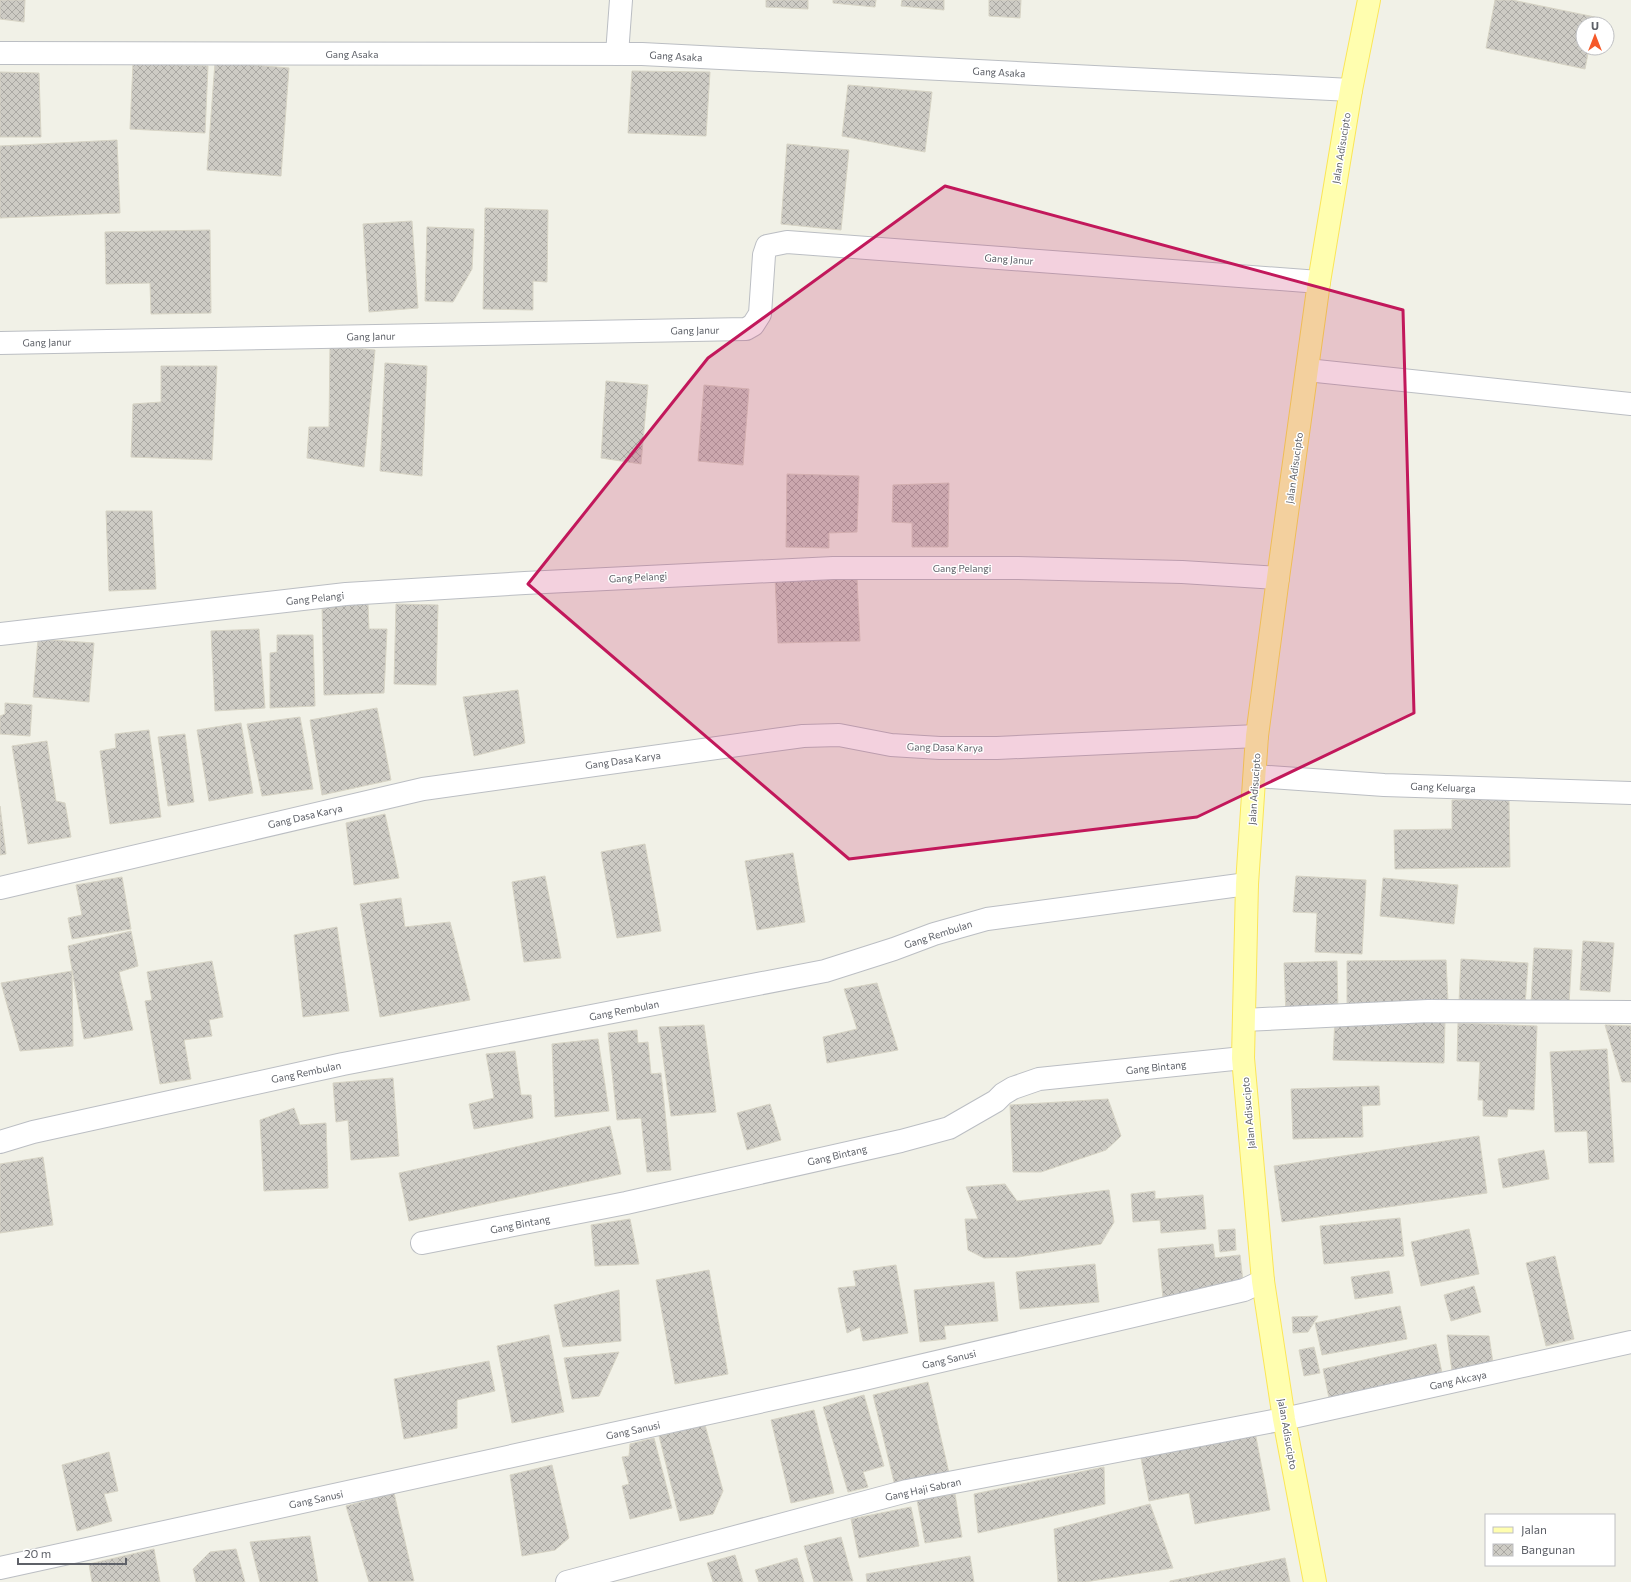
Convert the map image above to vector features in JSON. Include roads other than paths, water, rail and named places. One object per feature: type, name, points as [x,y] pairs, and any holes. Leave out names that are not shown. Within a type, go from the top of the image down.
[{"type":"main road","name":"Jalan Adisucipto","points":[[1315,1582],[1284,1419],[1263,1281],[1243,1058],[1247,884],[1257,736],[1278,578],[1319,282],[1351,90],[1369,0]]},
{"type":"street","points":[[617,54],[621,0]]},
{"type":"street","name":"Gang Asaka","points":[[0,53],[617,54],[1351,90]]},
{"type":"street","name":"Gang Janur","points":[[0,343],[746,329],[753,325],[760,314],[764,256],[767,246],[786,242],[1319,282]]},
{"type":"street","points":[[1307,370],[1631,404]]},
{"type":"street","name":"Gang Pelangi","points":[[0,634],[346,594],[525,583],[833,568],[1042,568],[1182,572],[1278,578]]},
{"type":"street","name":"Gang Dasa Karya","points":[[0,888],[423,789],[803,736],[839,735],[891,745],[940,748],[997,748],[1257,736]]},
{"type":"street","name":"Gang Keluarga","points":[[1255,776],[1384,785],[1631,793]]},
{"type":"street","name":"Gang Rembulan","points":[[0,1142],[33,1132],[343,1064],[825,971],[894,949],[934,934],[987,919],[1247,884]]},
{"type":"street","points":[[1244,1020],[1428,1011],[1631,1012]]},
{"type":"street","name":"Gang Bintang","points":[[422,1243],[626,1203],[908,1139],[949,1128],[996,1101],[1003,1094],[1013,1088],[1039,1079],[1243,1058]]},
{"type":"street","name":"Gang Sanusi","points":[[0,1568],[856,1380],[1244,1290],[1263,1281]]},
{"type":"street","name":"Gang Akcaya","points":[[1284,1419],[1631,1342]]},
{"type":"street","name":"Gang Haji Sabran","points":[[567,1582],[907,1491],[1284,1419]]}]
